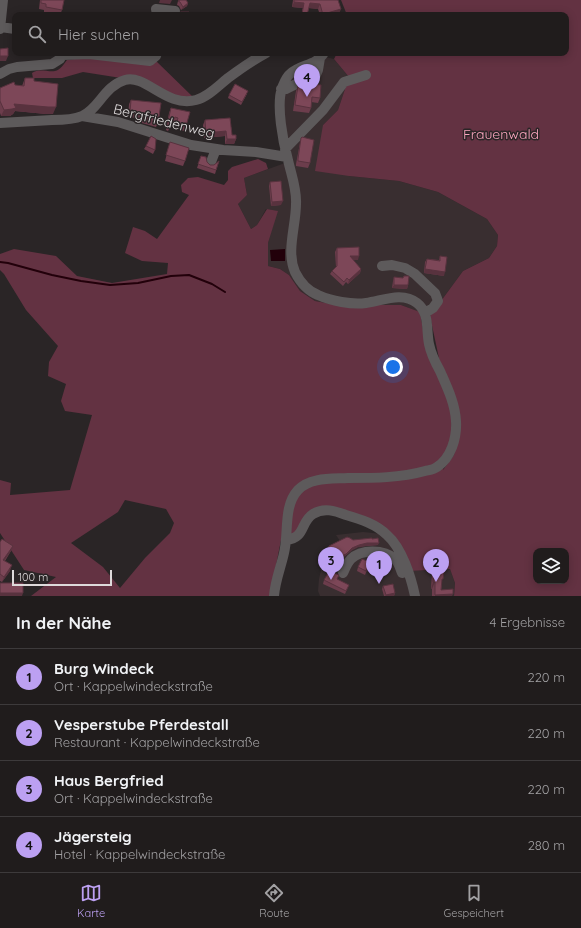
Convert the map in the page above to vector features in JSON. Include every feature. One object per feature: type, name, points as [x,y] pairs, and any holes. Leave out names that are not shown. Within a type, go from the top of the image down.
[{"type":"street","points":[[3,0],[0,28],[12,29]]},
{"type":"street","points":[[156,12],[156,9],[175,11]]},
{"type":"street","points":[[0,74],[17,67],[52,64],[62,56]]},
{"type":"street","points":[[106,56],[150,61],[156,56]]},
{"type":"street","points":[[0,123],[57,120],[82,116],[92,108],[110,87],[127,79],[143,83],[162,94],[177,100],[196,100],[261,56]]},
{"type":"street","points":[[274,596],[274,588],[284,553],[291,503],[297,490],[315,481],[328,479],[381,478],[416,474],[436,468],[448,456],[456,432],[456,420],[450,393],[431,353],[425,313],[421,307],[416,302],[407,298],[396,297],[366,303],[354,303],[324,298],[308,289],[296,272],[292,262],[292,244],[296,204],[295,187],[286,153],[280,121],[279,106],[281,89],[290,73],[296,69],[315,62],[322,56]]},
{"type":"street","points":[[286,153],[344,82],[366,75]]},
{"type":"street","name":"Bergfriedenweg","points":[[82,116],[118,122],[191,145],[216,149],[286,153]]},
{"type":"street","points":[[211,162],[216,149]]},
{"type":"street","points":[[382,266],[392,265],[405,268],[415,274],[435,292],[438,301],[433,308],[425,313]]},
{"type":"street","points":[[286,540],[294,539],[313,514],[330,509],[371,524],[387,535],[397,547],[407,567],[414,594]]},
{"type":"street","points":[[343,573],[350,560],[358,554],[379,552],[386,554],[394,558],[398,563],[407,588],[414,594]]},
{"type":"shaded area","points":[[321,56],[334,59],[349,77],[338,110],[323,125],[349,176],[399,181],[438,192],[487,219],[498,235],[497,246],[489,258],[463,271],[430,316],[401,305],[337,305],[315,301],[300,291],[289,275],[280,269],[268,266],[268,243],[277,211],[266,209],[257,225],[251,229],[238,204],[247,195],[244,178],[285,163],[278,87]]},
{"type":"shaded area","points":[[285,249],[285,261],[271,261],[270,250]]},
{"type":"shaded area","points":[[363,532],[382,534],[410,571],[450,569],[455,583],[454,596],[320,596],[318,591],[319,579],[326,548],[340,541],[336,535]]},
{"type":"green space","name":"Frauenwald","points":[[341,0],[581,0],[581,596],[454,596],[455,583],[450,569],[410,571],[388,533],[321,509],[293,537],[281,540],[270,596],[31,596],[56,577],[24,570],[0,533],[0,480],[11,483],[10,495],[70,490],[92,415],[65,411],[61,401],[66,384],[48,376],[49,362],[58,346],[26,310],[0,270],[0,254],[14,249],[56,256],[77,276],[112,283],[167,274],[168,263],[142,261],[125,253],[133,227],[145,231],[157,239],[189,195],[182,192],[181,185],[188,178],[198,177],[224,185],[228,180],[228,171],[232,167],[258,159],[266,163],[268,169],[244,178],[247,195],[238,204],[251,229],[257,225],[267,209],[278,211],[268,243],[268,266],[280,269],[289,275],[300,291],[315,301],[337,305],[401,305],[420,312],[425,341],[449,398],[452,418],[451,439],[443,470],[454,455],[459,423],[440,363],[430,316],[463,271],[489,258],[497,246],[498,235],[487,219],[438,192],[399,181],[315,171],[323,125],[338,110],[349,77],[334,59],[336,56],[569,56],[569,12],[346,12]],"holes":[[[125,500],[166,509],[174,523],[170,533],[145,558],[120,588],[103,567],[71,543],[118,512]]]},
{"type":"green space","points":[[89,57],[154,59],[193,97],[180,97],[121,78],[83,72],[62,78],[33,78],[32,73],[40,70],[55,71],[67,60]]},
{"type":"building","points":[[41,0],[64,0],[62,10],[46,7],[46,4],[41,3]]},
{"type":"building","points":[[186,0],[188,3],[183,7],[178,1]]},
{"type":"building","points":[[294,0],[338,0],[341,9],[330,12],[322,12],[320,4],[310,3],[308,12],[302,12],[304,3],[294,2]]},
{"type":"building","points":[[8,48],[8,56],[0,56],[0,49]]},
{"type":"building","points":[[25,78],[34,78],[34,81],[58,84],[56,107],[14,104],[16,108],[4,110],[0,101],[0,88],[14,82],[15,85],[24,86]]},
{"type":"building","points":[[305,83],[321,85],[320,98],[312,97],[311,108],[295,105],[298,86]]},
{"type":"building","points":[[235,84],[248,91],[242,102],[229,95]]},
{"type":"building","points":[[131,100],[161,103],[158,123],[143,118],[144,114],[130,112]]},
{"type":"building","points":[[171,108],[190,112],[186,126],[176,124],[178,118],[175,117],[170,126],[167,125]]},
{"type":"building","points":[[230,118],[232,135],[236,135],[236,139],[227,139],[226,131],[206,133],[205,120]]},
{"type":"building","points":[[151,136],[156,139],[155,150],[146,146]]},
{"type":"building","points":[[302,137],[314,140],[310,163],[298,161]]},
{"type":"building","points":[[170,142],[189,148],[185,161],[166,155]]},
{"type":"building","points":[[201,156],[206,157],[207,162],[210,165],[214,165],[219,161],[216,170],[198,164]]},
{"type":"building","points":[[281,181],[283,201],[272,202],[270,182]]},
{"type":"building","points":[[359,247],[359,256],[350,256],[361,269],[349,280],[347,278],[344,282],[332,271],[337,266],[337,248]]},
{"type":"building","points":[[440,256],[447,257],[445,272],[425,269],[427,259],[440,261]]},
{"type":"building","points":[[404,276],[409,276],[408,285],[394,285],[394,277],[403,278]]},
{"type":"building","points":[[347,537],[353,540],[378,538],[379,543],[359,545],[352,548],[340,557],[339,555],[337,556],[335,554],[331,554],[328,550],[329,546]]},
{"type":"building","points":[[2,539],[13,546],[3,560],[12,565],[4,577],[0,574],[0,542]]},
{"type":"building","points":[[362,559],[370,562],[366,571],[358,567]]},
{"type":"building","points":[[435,564],[443,564],[444,572],[441,590],[453,589],[453,594],[435,595],[435,582],[433,582]]},
{"type":"building","points":[[329,571],[339,575],[337,579],[349,585],[346,591],[324,580]]},
{"type":"building","points":[[0,583],[23,583],[23,593],[0,593]]},
{"type":"building","points":[[393,584],[395,593],[386,595],[383,586]]},
{"type":"waterway","points":[[0,262],[52,275],[110,285],[138,283],[171,276],[189,275],[212,284],[225,292]]},
{"type":"place","name":"Jägersteig","points":[[307,97]]},
{"type":"place","name":"Haus Bergfried","points":[[331,580]]},
{"type":"place","name":"Vesperstube Pferdestall","points":[[436,582]]},
{"type":"place","name":"Burg Windeck","points":[[379,584]]}]
